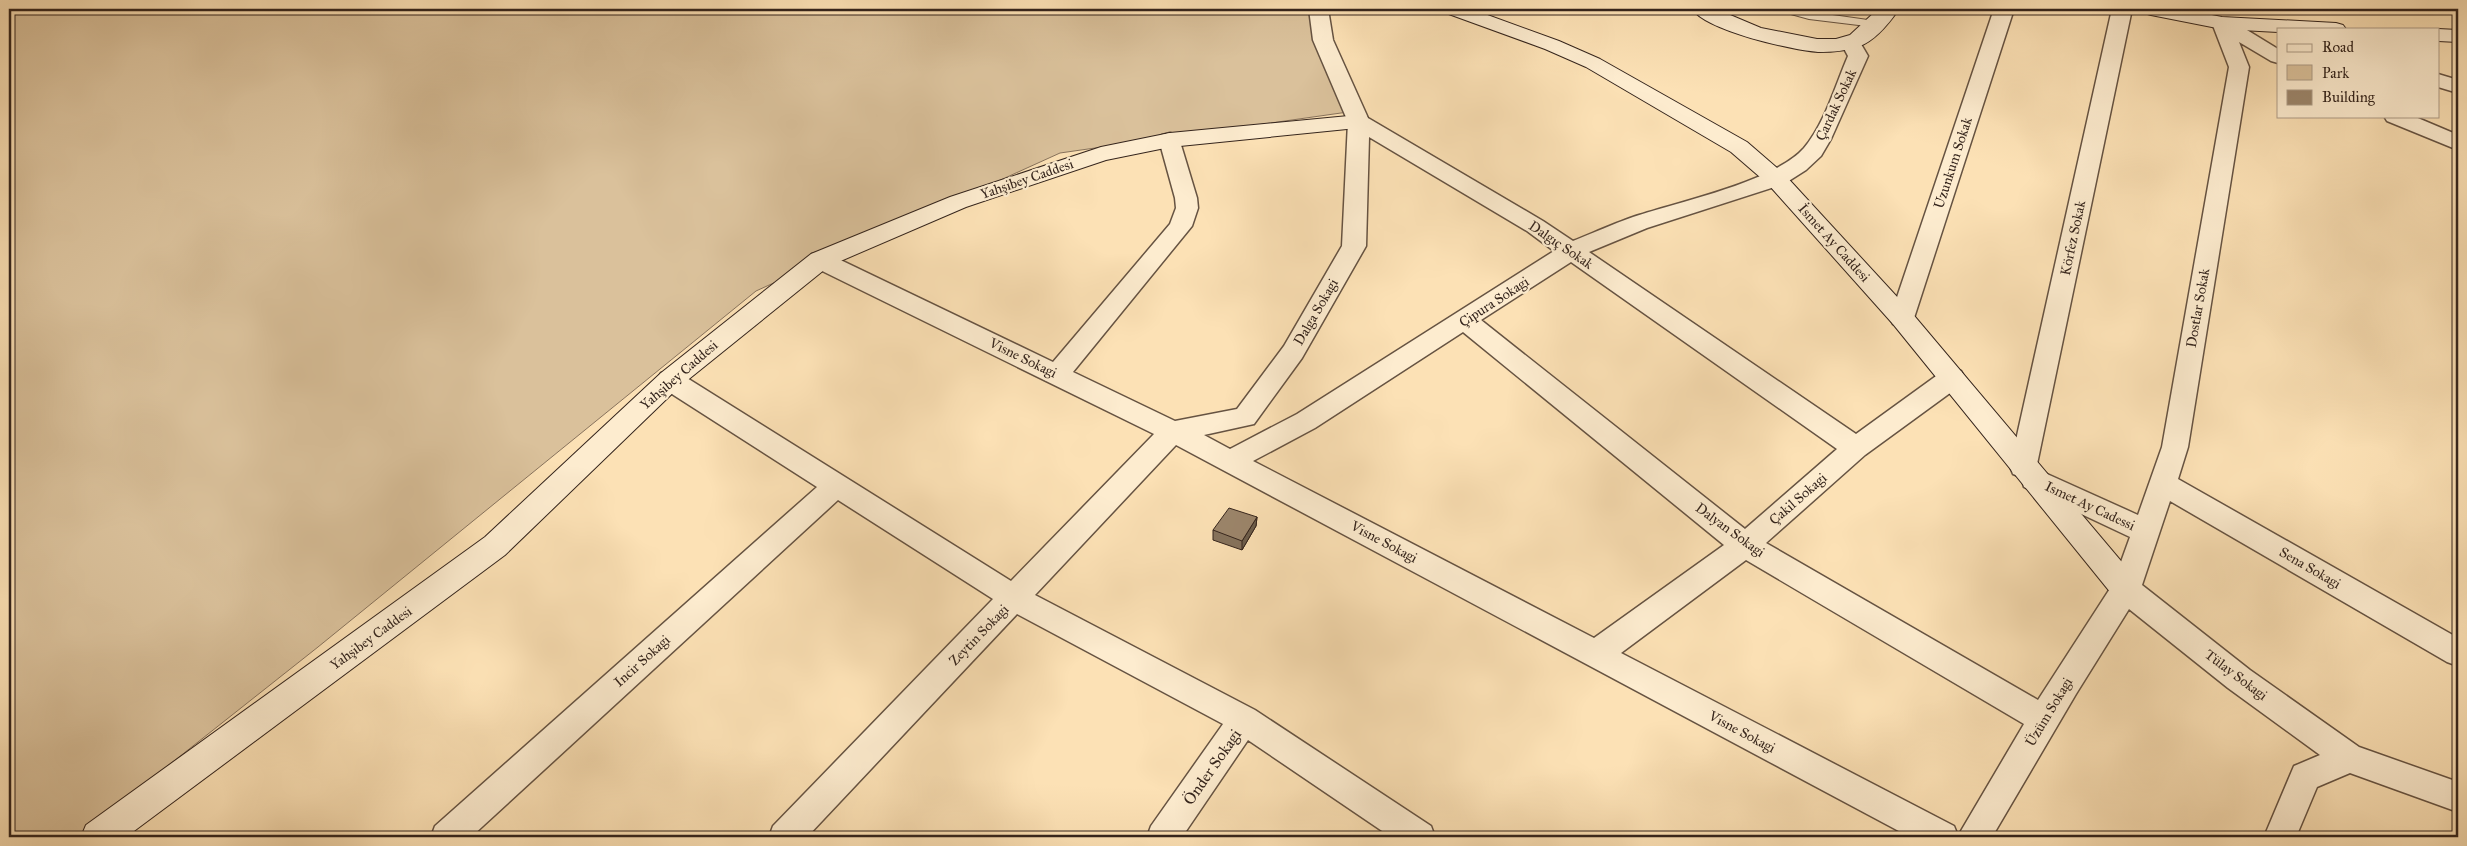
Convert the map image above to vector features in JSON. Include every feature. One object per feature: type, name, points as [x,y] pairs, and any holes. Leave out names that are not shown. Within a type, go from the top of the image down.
[{"type":"street","points":[[1318,9],[1324,40],[1358,122]]},
{"type":"street","name":"İsmet Ay Caddesi","points":[[1453,9],[1543,41],[1593,63],[1739,147],[1776,179],[1902,318],[2028,473],[2126,589]]},
{"type":"street","points":[[1702,9],[1728,23],[1776,38],[1810,43],[1851,43],[1863,37],[1882,16]]},
{"type":"street","name":"Uzunkum Sokak","points":[[1902,318],[2004,9]]},
{"type":"street","name":"Körfez Sokak","points":[[2028,473],[2122,9]]},
{"type":"street","points":[[2151,9],[2222,23],[2303,28]]},
{"type":"street","points":[[2222,23],[2277,56]]},
{"type":"street","name":"Dostlar Sokak","points":[[2126,589],[2174,447],[2239,67],[2222,23]]},
{"type":"street","points":[[2440,35],[2458,36]]},
{"type":"street","name":"Çardak Sokak","points":[[1776,179],[1805,160],[1821,140],[1858,56],[1851,43]]},
{"type":"street","points":[[2440,81],[2458,87]]},
{"type":"street","points":[[2399,118],[2458,142]]},
{"type":"street","name":"Yahşibey Caddesi","points":[[98,837],[495,546],[670,380],[820,260],[958,202],[1101,154],[1170,140],[1358,122]]},
{"type":"street","name":"Dalgıç Sokak","points":[[1358,122],[1535,226],[1856,448]]},
{"type":"street","name":"Dalga Sokagi","points":[[1173,431],[1245,417],[1293,352],[1354,246],[1358,122]]},
{"type":"street","points":[[1056,374],[1181,226],[1187,208],[1186,198],[1170,140]]},
{"type":"street","name":"Çipura Sokagi","points":[[1229,461],[1306,421],[1465,321],[1571,251],[1639,223],[1776,179]]},
{"type":"street","name":"Visne Sokagi","points":[[820,260],[1173,431],[1942,837]]},
{"type":"street","name":"Dalyan Sokagi","points":[[1465,321],[1745,545],[2044,720]]},
{"type":"street","name":"Çakil Sokagi","points":[[1596,654],[1745,545],[1856,448],[1952,378]]},
{"type":"street","points":[[670,380],[1014,598],[1244,720],[1419,837]]},
{"type":"street","name":"Zeytin Sokagi","points":[[785,837],[1173,431]]},
{"type":"street","name":"Ismet Ay Cadessi","points":[[2028,473],[2146,532]]},
{"type":"street","name":"Sena Sokagi","points":[[2162,484],[2458,653]]},
{"type":"street","name":"Incir Sokagi","points":[[447,837],[836,486]]},
{"type":"street","name":"Üzüm Sokagi","points":[[1974,837],[2126,589]]},
{"type":"street","name":"Tülay Sokagi","points":[[2126,589],[2239,678],[2349,758],[2458,797]]},
{"type":"street","name":"Önder Sokagi","points":[[1163,837],[1244,720]]},
{"type":"street","points":[[2280,837],[2305,777],[2349,758]]},
{"type":"lane","points":[[1778,9],[1809,16],[1882,16]]},
{"type":"green space","points":[[9,9],[1318,9],[1319,23],[1355,111],[1060,153],[756,291],[318,647],[78,837],[9,837]]},
{"type":"building","points":[[1229,508],[1257,517],[1242,541],[1213,530]]}]
